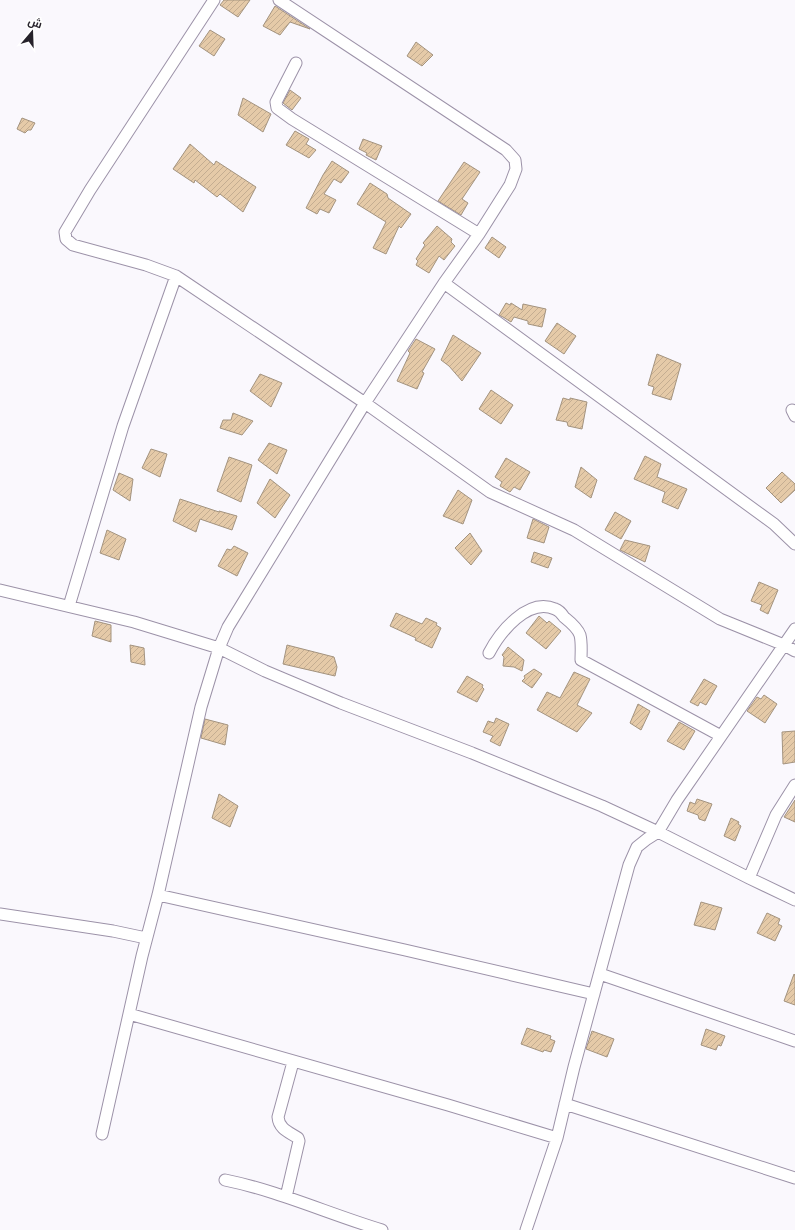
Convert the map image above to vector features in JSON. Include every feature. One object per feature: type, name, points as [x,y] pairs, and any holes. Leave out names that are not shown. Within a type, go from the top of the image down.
[{"type":"street","points":[[214,0],[90,190],[65,232],[66,239],[72,245],[146,265],[176,276],[365,403],[490,492],[574,530],[720,618],[795,651]]},
{"type":"street","points":[[102,1134],[146,938],[158,895],[201,707],[219,648],[228,627],[365,403],[444,283],[479,234],[510,185],[516,169],[515,160],[506,150],[279,0]]},
{"type":"street","points":[[296,62],[276,102],[277,108],[292,119],[479,234]]},
{"type":"street","points":[[69,606],[123,426],[176,276]]},
{"type":"street","points":[[444,283],[774,524],[795,544]]},
{"type":"street","points":[[0,590],[134,622],[219,648],[265,671],[341,703],[566,791],[658,832],[795,900]]},
{"type":"street","points":[[489,653],[509,625],[523,612],[542,606],[555,609],[569,621],[580,634],[581,660],[721,736]]},
{"type":"street","points":[[526,1230],[557,1138],[629,865],[637,847],[646,839],[658,832],[677,800],[795,629]]},
{"type":"street","points":[[749,878],[776,815],[795,785]]},
{"type":"street","points":[[158,895],[594,994]]},
{"type":"street","points":[[0,914],[113,931],[146,938]]},
{"type":"street","points":[[600,974],[795,1041]]},
{"type":"street","points":[[129,1014],[448,1105],[557,1138]]},
{"type":"street","points":[[286,1197],[299,1141],[298,1138],[286,1132],[278,1121],[278,1117],[293,1062]]},
{"type":"street","points":[[565,1104],[795,1178]]},
{"type":"street","points":[[225,1180],[286,1197],[349,1225],[382,1230]]},
{"type":"building","points":[[224,0],[250,0],[238,17],[220,5]]},
{"type":"building","points":[[275,6],[310,29],[290,22],[280,35],[263,26]]},
{"type":"building","points":[[210,30],[225,39],[214,56],[199,46]]},
{"type":"building","points":[[416,42],[433,55],[422,66],[407,56]]},
{"type":"building","points":[[290,90],[301,98],[292,110],[283,103]]},
{"type":"building","points":[[243,98],[271,114],[263,132],[238,115]]},
{"type":"building","points":[[22,118],[35,123],[31,130],[28,130],[25,133],[17,129]]},
{"type":"building","points":[[295,131],[309,139],[306,144],[316,150],[309,158],[286,145]]},
{"type":"building","points":[[363,139],[382,146],[376,160],[366,155],[367,153],[359,149]]},
{"type":"building","points":[[190,144],[214,165],[216,161],[256,187],[243,212],[220,194],[217,197],[195,180],[194,183],[173,169]]},
{"type":"building","points":[[332,161],[349,172],[341,183],[334,179],[324,194],[336,200],[329,213],[320,209],[317,214],[306,208]]},
{"type":"building","points":[[464,162],[480,172],[462,199],[468,203],[461,215],[438,201]]},
{"type":"building","points":[[370,183],[387,194],[388,198],[411,214],[401,228],[399,226],[386,254],[373,248],[386,222],[357,204]]},
{"type":"building","points":[[437,226],[452,239],[451,242],[455,246],[444,260],[439,256],[429,273],[416,265],[418,261],[416,259],[425,245],[423,243]]},
{"type":"building","points":[[492,237],[506,247],[499,258],[485,248]]},
{"type":"building","points":[[506,303],[510,305],[511,303],[522,310],[523,304],[546,309],[542,327],[528,324],[528,321],[514,317],[511,322],[499,315]]},
{"type":"building","points":[[557,323],[576,336],[564,354],[545,341]]},
{"type":"building","points":[[453,335],[481,353],[462,381],[449,366],[441,360]]},
{"type":"building","points":[[416,339],[435,349],[422,372],[424,373],[417,389],[397,381],[410,353],[408,351]]},
{"type":"building","points":[[657,354],[681,364],[671,400],[652,394],[654,387],[648,385]]},
{"type":"building","points":[[260,374],[282,383],[271,407],[250,391]]},
{"type":"building","points":[[491,390],[513,405],[501,424],[479,409]]},
{"type":"building","points":[[563,398],[587,402],[582,429],[568,426],[567,422],[556,420]]},
{"type":"building","points":[[233,413],[253,421],[242,435],[220,428],[223,420],[231,420]]},
{"type":"building","points":[[269,443],[287,450],[277,474],[258,460]]},
{"type":"building","points":[[151,449],[167,454],[160,477],[142,468]]},
{"type":"building","points":[[645,456],[661,464],[657,477],[687,489],[678,509],[662,502],[665,492],[634,479]]},
{"type":"building","points":[[229,457],[252,465],[241,502],[217,491]]},
{"type":"building","points":[[506,458],[530,472],[520,490],[514,487],[510,492],[500,486],[502,482],[495,477]]},
{"type":"building","points":[[581,467],[597,480],[591,498],[575,487]]},
{"type":"building","points":[[782,472],[795,484],[795,490],[781,503],[766,488]]},
{"type":"building","points":[[119,473],[133,479],[130,501],[113,490]]},
{"type":"building","points":[[270,479],[290,495],[275,518],[257,503]]},
{"type":"building","points":[[458,490],[472,500],[463,524],[443,516]]},
{"type":"building","points":[[180,499],[219,512],[237,516],[232,530],[200,519],[196,532],[173,521]]},
{"type":"building","points":[[615,512],[631,521],[621,539],[605,530]]},
{"type":"building","points":[[533,519],[549,527],[544,543],[527,538]]},
{"type":"building","points":[[107,530],[126,539],[119,560],[100,553]]},
{"type":"building","points":[[470,533],[482,551],[471,565],[455,548]]},
{"type":"building","points":[[625,540],[650,546],[645,562],[620,550]]},
{"type":"building","points":[[234,546],[248,553],[237,576],[218,566],[227,549],[231,550]]},
{"type":"building","points":[[534,552],[552,558],[548,568],[531,562]]},
{"type":"building","points":[[759,582],[778,590],[768,614],[760,610],[762,605],[751,601]]},
{"type":"building","points":[[396,613],[422,624],[426,618],[437,623],[436,625],[441,628],[432,648],[415,640],[416,638],[390,626]]},
{"type":"building","points":[[539,616],[547,623],[549,621],[561,631],[546,649],[526,633]]},
{"type":"building","points":[[95,621],[111,625],[111,642],[92,636]]},
{"type":"building","points":[[130,645],[144,648],[145,665],[131,662]]},
{"type":"building","points":[[287,645],[334,657],[337,667],[335,676],[283,664]]},
{"type":"building","points":[[508,647],[524,660],[522,671],[514,667],[503,666],[504,657],[502,655]]},
{"type":"building","points":[[534,669],[542,674],[532,688],[522,681],[525,678],[524,676]]},
{"type":"building","points":[[574,672],[590,679],[577,705],[592,713],[577,732],[537,710],[547,692],[560,698]]},
{"type":"building","points":[[467,676],[483,685],[482,687],[484,689],[477,702],[457,692]]},
{"type":"building","points":[[704,679],[717,686],[706,705],[700,702],[698,706],[690,702]]},
{"type":"building","points":[[764,695],[777,704],[765,723],[747,711],[757,697],[761,699]]},
{"type":"building","points":[[638,704],[650,711],[641,730],[630,723]]},
{"type":"building","points":[[496,718],[509,724],[500,746],[490,741],[493,736],[483,732],[488,721],[494,723]]},
{"type":"building","points":[[205,719],[228,725],[225,745],[201,738]]},
{"type":"building","points":[[679,722],[695,731],[684,750],[667,741]]},
{"type":"building","points":[[795,731],[795,762],[783,764],[782,732]]},
{"type":"building","points":[[219,794],[238,806],[230,827],[212,818]]},
{"type":"building","points":[[697,799],[712,804],[705,821],[699,819],[698,815],[687,811],[690,802],[695,804]]},
{"type":"building","points":[[795,800],[795,822],[784,817]]},
{"type":"building","points":[[731,818],[739,822],[738,824],[741,826],[735,841],[724,836]]},
{"type":"building","points":[[701,902],[722,908],[715,930],[694,925]]},
{"type":"building","points":[[767,913],[780,919],[778,924],[782,926],[775,941],[757,933]]},
{"type":"building","points":[[794,974],[795,975],[795,1005],[784,1001]]},
{"type":"building","points":[[527,1028],[551,1036],[550,1039],[555,1041],[551,1052],[544,1050],[543,1052],[521,1044]]},
{"type":"building","points":[[706,1029],[725,1036],[721,1046],[718,1045],[716,1050],[701,1045]]},
{"type":"building","points":[[592,1031],[614,1039],[607,1057],[586,1049]]}]
